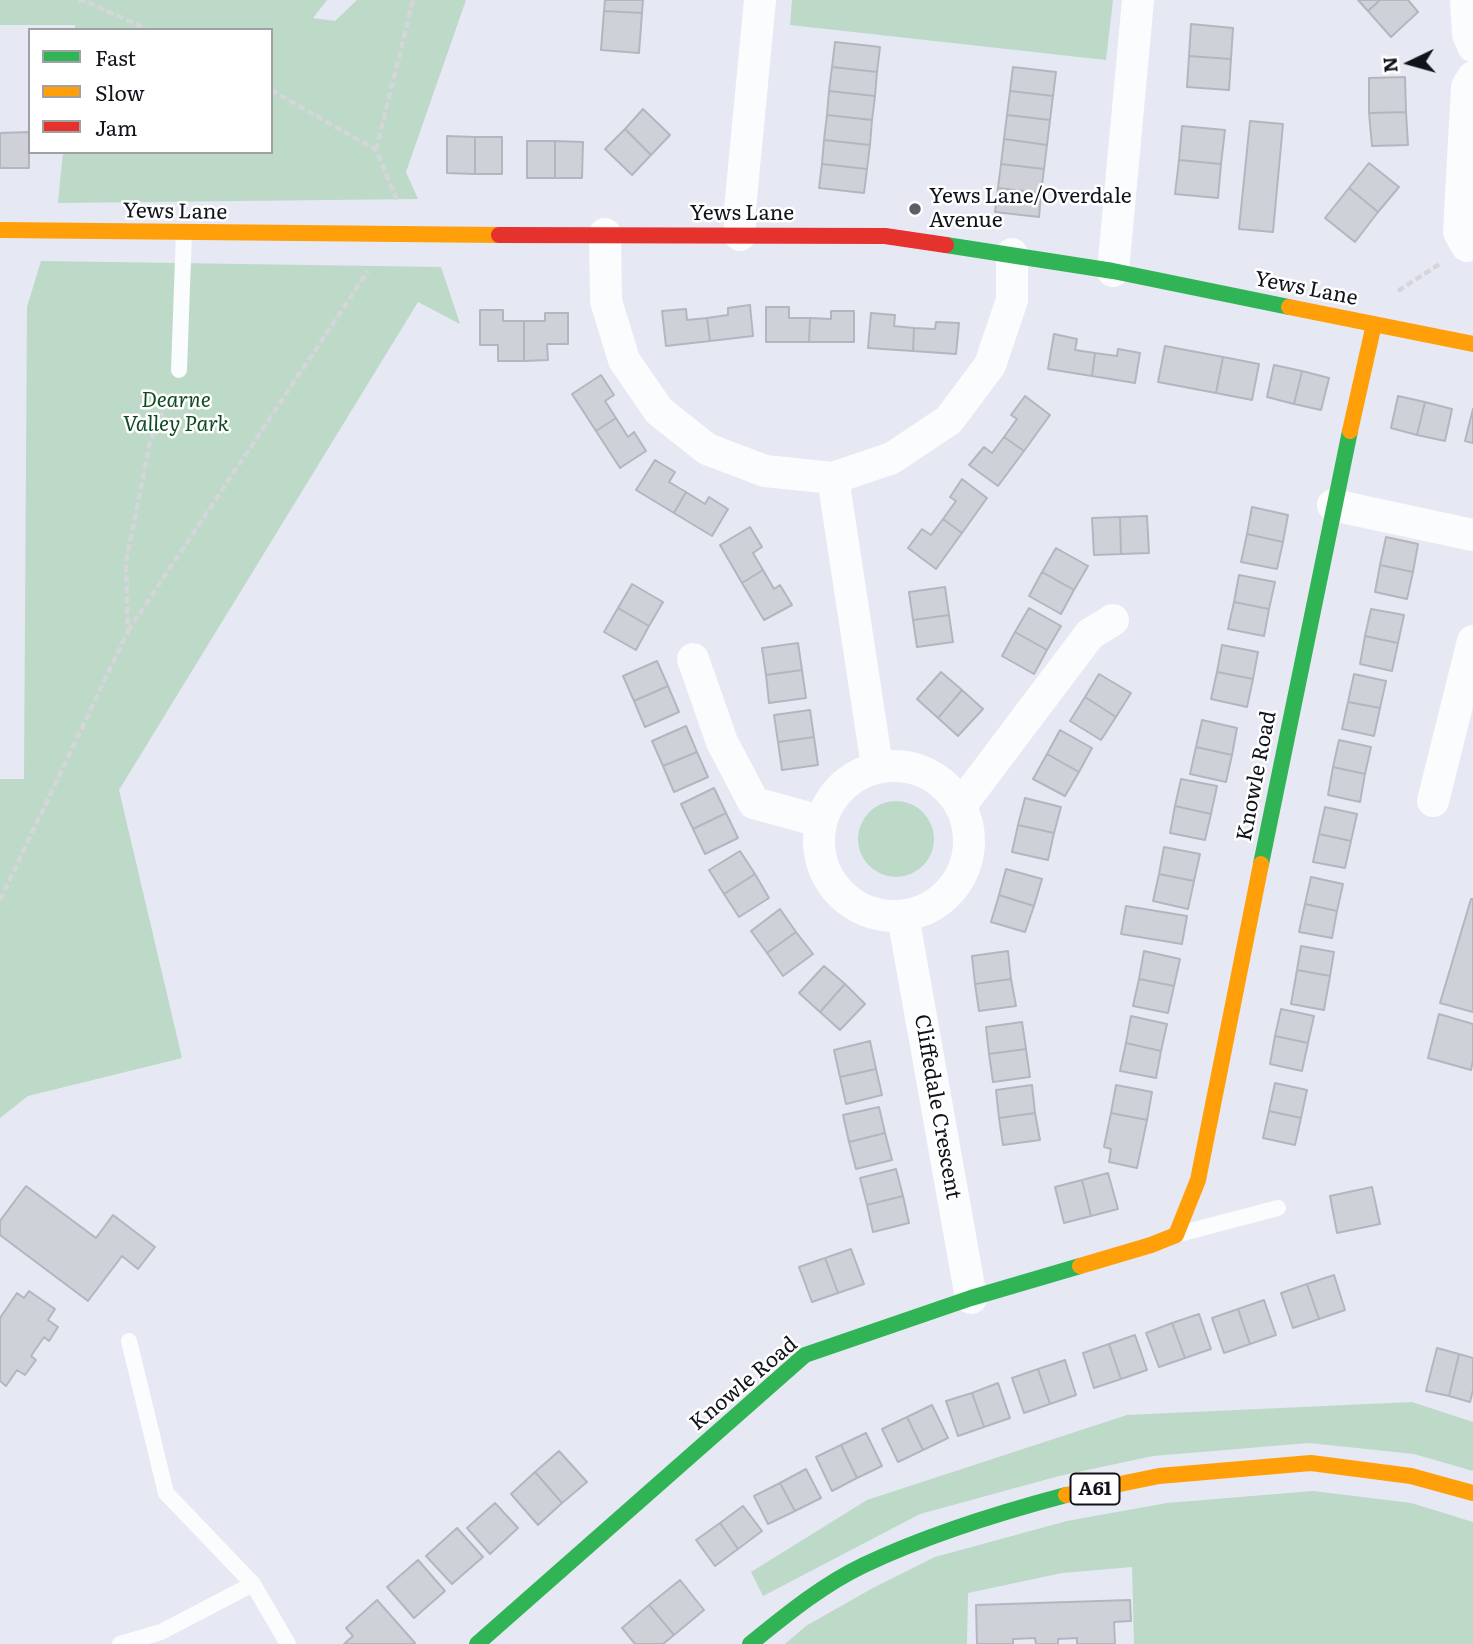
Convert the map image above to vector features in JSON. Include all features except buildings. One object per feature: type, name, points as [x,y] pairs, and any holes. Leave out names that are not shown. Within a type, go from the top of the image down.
[{"type":"main road","name":"Yews Lane","points":[[0,230],[393,235],[885,236],[1113,271],[1473,344]]},
{"type":"main road","name":"Knowle Road","points":[[477,1644],[805,1355],[971,1298],[1151,1245],[1176,1235],[1198,1180],[1333,505],[1374,324]]},
{"type":"main road","name":"A61","points":[[750,1644],[798,1605],[862,1566],[931,1538],[1063,1496],[1159,1476],[1311,1463],[1410,1476],[1473,1493]]},
{"type":"street","points":[[740,236],[740,209],[760,0]]},
{"type":"street","points":[[1113,271],[1138,0]]},
{"type":"street","points":[[1466,0],[1468,34],[1473,46]]},
{"type":"street","points":[[1467,246],[1459,232],[1467,87],[1473,77]]},
{"type":"street","points":[[605,234],[606,301],[624,360],[659,411],[708,449],[765,471],[833,478],[892,458],[949,420],[990,365],[1012,300],[1012,254]]},
{"type":"street","points":[[833,478],[877,766]]},
{"type":"street","points":[[1333,505],[1473,535]]},
{"type":"street","points":[[961,805],[1090,634],[1113,620]]},
{"type":"street","points":[[1433,801],[1473,641]]},
{"type":"street","points":[[692,659],[722,742],[754,803],[820,821]]},
{"type":"street","points":[[902,765],[925,772],[946,785],[961,805],[968,828],[968,852],[961,875],[946,895],[927,909],[903,916],[878,915],[853,905],[834,888],[822,865],[818,840],[820,821],[835,792],[854,776],[877,766],[902,765]]},
{"type":"street","name":"Cliffedale Crescent","points":[[903,916],[971,1298]]},
{"type":"lane","points":[[179,370],[184,232]]},
{"type":"lane","name":"Knowle Road","points":[[1176,1235],[1278,1208]]},
{"type":"lane","points":[[129,1340],[166,1493],[253,1584],[288,1644]]},
{"type":"lane","points":[[120,1644],[161,1632],[253,1584]]},
{"type":"path","points":[[78,0],[145,28]]},
{"type":"path","points":[[0,900],[128,631],[393,235],[397,199],[376,150],[413,0]]},
{"type":"path","points":[[273,91],[376,150]]},
{"type":"path","points":[[1354,320],[1467,246]]},
{"type":"path","points":[[128,631],[128,549],[150,442],[179,370]]},
{"type":"green space","points":[[0,0],[327,0],[313,18],[335,21],[357,0],[466,0],[406,172],[418,199],[58,203],[63,154],[273,154],[273,28],[75,28],[75,25],[0,25]]},
{"type":"green space","points":[[792,0],[1113,0],[1106,60],[790,25]]},
{"type":"green space","name":"Dearne Valley Park","points":[[41,261],[441,267],[460,324],[418,302],[119,790],[182,1058],[28,1096],[0,1118],[0,779],[24,779],[27,307]]},
{"type":"green space","points":[[896,801],[911,804],[923,812],[931,824],[934,839],[931,854],[923,866],[911,874],[896,877],[881,874],[869,866],[861,854],[858,839],[861,824],[869,812],[881,804]]},
{"type":"green space","points":[[1412,1402],[1473,1422],[1473,1471],[1414,1454],[1309,1443],[1153,1456],[1059,1476],[920,1514],[763,1596],[751,1572],[867,1500],[1127,1415]]},
{"type":"green space","points":[[1313,1491],[1411,1503],[1473,1522],[1473,1644],[1134,1644],[1132,1567],[1062,1573],[968,1593],[967,1644],[785,1644],[806,1626],[935,1557],[1067,1521],[1167,1503]]},
{"type":"traffic: fast","points":[[946,245],[1113,271],[1289,307]]},
{"type":"traffic: fast","points":[[1261,864],[1350,431]]},
{"type":"traffic: fast","points":[[477,1644],[805,1355],[971,1298],[1080,1266]]},
{"type":"traffic: fast","points":[[750,1644],[819,1591],[864,1565],[963,1526],[1066,1495]]},
{"type":"traffic: slow","points":[[0,230],[499,235]]},
{"type":"traffic: slow","points":[[1289,307],[1473,344]]},
{"type":"traffic: slow","points":[[1350,431],[1374,324]]},
{"type":"traffic: slow","points":[[1080,1266],[1176,1235],[1198,1180],[1261,864]]},
{"type":"traffic: slow","points":[[1066,1495],[1159,1476],[1311,1463],[1411,1476],[1473,1493]]},
{"type":"traffic: jam","points":[[499,235],[885,236],[946,245]]},
{"type":"place","name":"Yews Lane/Overdale Avenue","points":[[915,209]]}]
